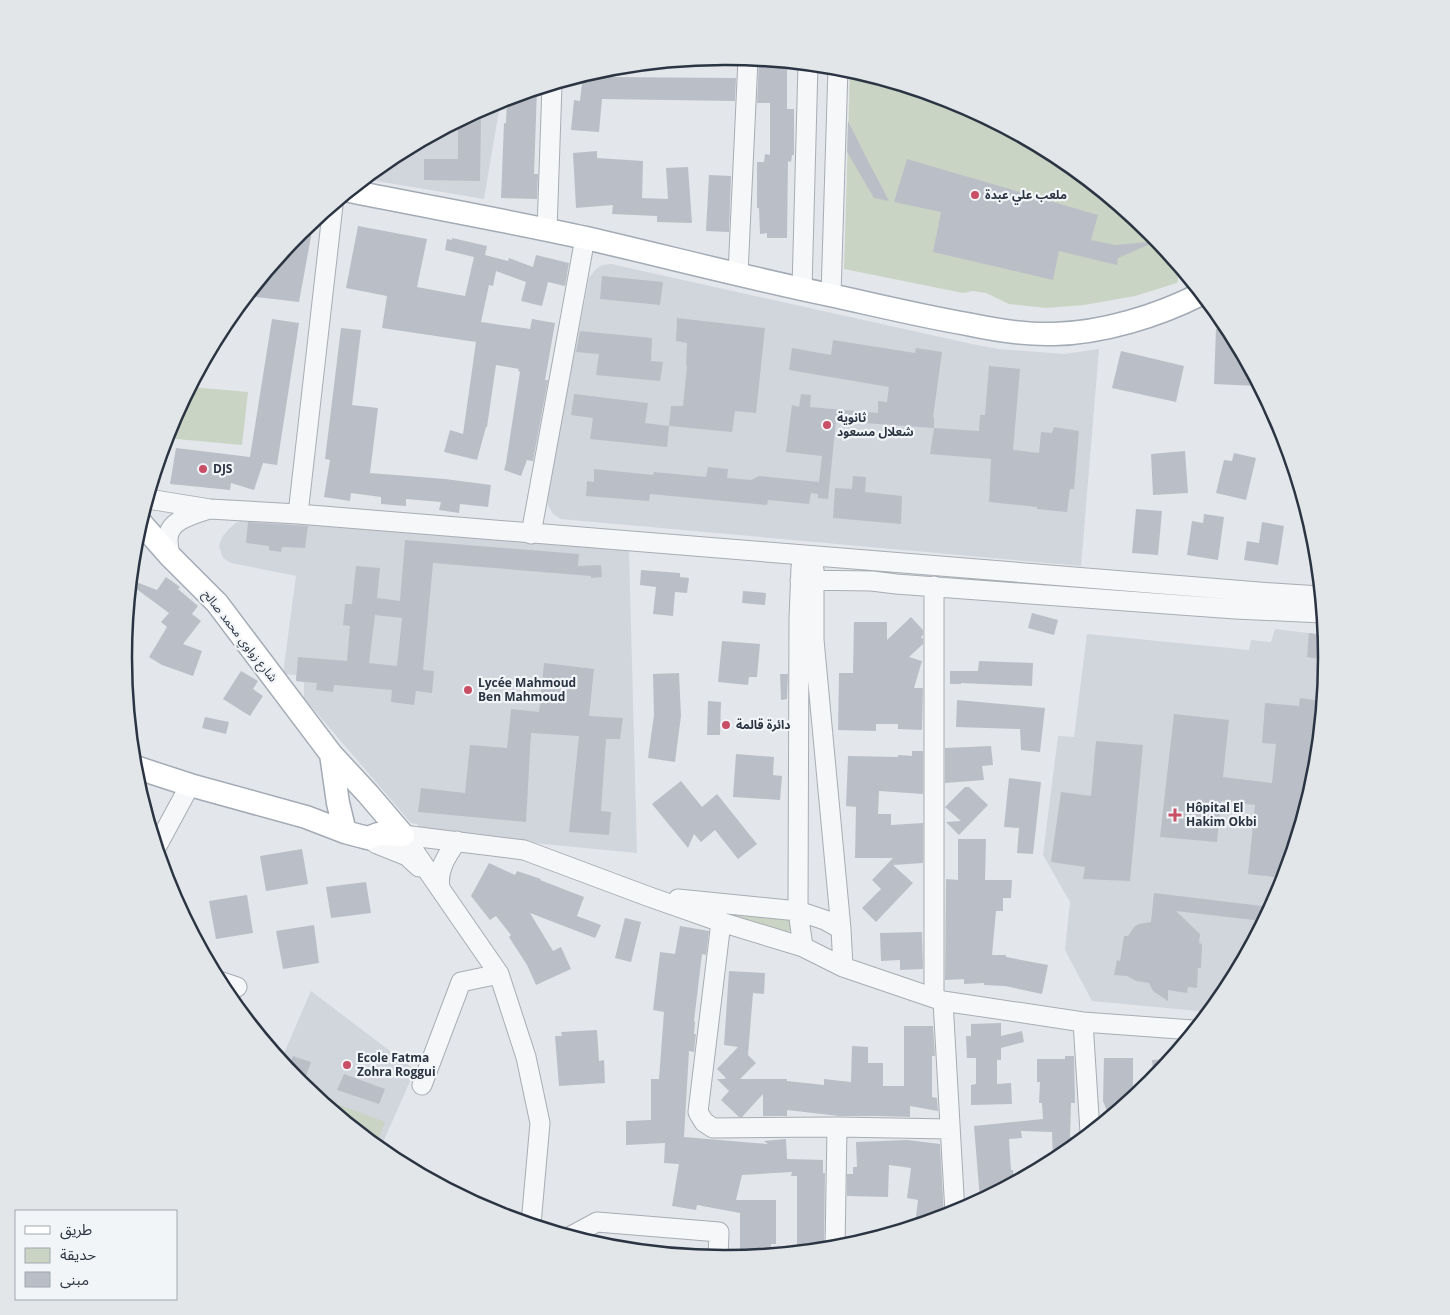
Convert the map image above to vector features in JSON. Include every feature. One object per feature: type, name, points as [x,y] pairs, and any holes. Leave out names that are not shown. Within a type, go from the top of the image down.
[{"type":"main road","points":[[357,192],[585,238],[937,319],[1024,333],[1088,332],[1148,316],[1195,297]]},
{"type":"main road","name":"شارع زواوي محمد صالح","points":[[147,530],[217,603],[331,754],[403,835]]},
{"type":"main road","name":"شارع زواوي محمد صالح","points":[[331,754],[338,803],[345,832]]},
{"type":"main road","points":[[144,770],[306,817],[345,832],[368,838],[378,834],[403,835]]},
{"type":"main road","points":[[306,817],[332,804],[368,794]]},
{"type":"street","points":[[738,274],[748,66]]},
{"type":"street","points":[[802,289],[808,71]]},
{"type":"street","points":[[831,295],[838,75]]},
{"type":"street","points":[[547,230],[552,91]]},
{"type":"street","points":[[298,514],[332,214]]},
{"type":"street","points":[[531,534],[585,238]]},
{"type":"street","points":[[154,500],[210,509],[298,514],[1314,596]]},
{"type":"street","points":[[170,556],[169,531],[176,523],[186,517],[210,509]]},
{"type":"street","points":[[803,947],[798,911],[807,556]]},
{"type":"street","points":[[807,580],[872,580],[896,584],[1315,614]]},
{"type":"street","points":[[807,580],[841,929],[843,967]]},
{"type":"street","points":[[934,586],[939,999],[954,1204]]},
{"type":"street","points":[[161,838],[190,785]]},
{"type":"street","points":[[403,835],[524,850],[721,922],[803,947],[843,967],[939,999],[1083,1022],[1185,1029]]},
{"type":"street","points":[[403,835],[499,974],[526,1057],[540,1123],[532,1218]]},
{"type":"street","points":[[368,838],[377,844],[407,856],[440,887]]},
{"type":"street","points":[[440,887],[439,876],[442,865],[457,841]]},
{"type":"street","points":[[647,896],[798,911],[825,920],[841,929]]},
{"type":"street","points":[[721,922],[698,1112],[704,1122],[714,1128],[837,1127],[950,1129]]},
{"type":"street","points":[[422,1085],[461,982],[499,974]]},
{"type":"street","points":[[1083,1022],[1090,1125]]},
{"type":"street","points":[[835,1240],[837,1127]]},
{"type":"street","points":[[579,1232],[598,1222],[719,1232],[718,1250]]},
{"type":"shaded area","points":[[505,107],[505,110],[499,110],[484,199],[374,180],[429,144],[463,126],[498,110]]},
{"type":"shaded area","name":"ثانوية شعلال مسعود","points":[[611,264],[998,349],[1064,354],[1099,349],[1081,566],[561,519],[553,514],[548,505],[547,496],[589,278],[602,265]]},
{"type":"shaded area","name":"Lycée Mahmoud Ben Mahmoud","points":[[249,518],[629,551],[637,853],[422,832],[417,824],[411,823],[304,698],[304,682],[296,681],[296,675],[283,674],[296,576],[231,563],[223,558],[219,546],[222,537],[229,529],[236,523]]},
{"type":"shaded area","name":"Hôpital El Hakim Okbi","points":[[1275,629],[1317,634],[1318,658],[1316,696],[1306,773],[1297,811],[1286,848],[1256,920],[1218,987],[1200,1011],[1092,1001],[1065,950],[1070,902],[1043,855],[1058,736],[1074,737],[1087,634],[1249,650],[1251,640],[1271,642]]},
{"type":"shaded area","name":"Ecole Fatma Zohra Roggui","points":[[311,991],[415,1070],[383,1141],[334,1103],[284,1053]]},
{"type":"green space","name":"ملعب علي عبدة","points":[[850,78],[915,96],[952,110],[1021,144],[1086,187],[1116,212],[1144,239],[1178,277],[1177,283],[1135,296],[1084,305],[1046,308],[1009,304],[986,293],[973,291],[963,293],[844,269]]},
{"type":"green space","points":[[198,388],[248,392],[242,445],[175,439]]},
{"type":"green space","points":[[712,913],[789,918],[793,927],[786,934]]},
{"type":"green space","points":[[334,1103],[385,1122],[379,1138]]},
{"type":"building","points":[[759,66],[787,68],[787,109],[794,109],[794,155],[792,155],[791,162],[788,161],[787,238],[767,238],[767,233],[760,234],[759,208],[757,208],[757,162],[764,162],[765,154],[770,155],[770,103],[757,103]]},
{"type":"building","points":[[605,77],[736,78],[735,101],[602,99],[599,132],[571,130],[574,100],[580,101],[582,83]]},
{"type":"building","points":[[537,95],[534,174],[538,174],[537,199],[501,198],[504,123],[506,123],[507,107]]},
{"type":"building","points":[[481,119],[480,181],[424,180],[424,159],[458,159],[458,129]]},
{"type":"building","points":[[848,121],[889,201],[874,198],[847,152]]},
{"type":"building","points":[[597,151],[597,158],[643,161],[642,198],[668,199],[666,168],[688,167],[692,223],[657,222],[657,216],[612,214],[613,205],[576,208],[573,153]]},
{"type":"building","points":[[907,159],[1098,215],[1091,240],[1115,245],[1147,242],[1149,244],[1118,258],[1117,265],[1059,251],[1053,280],[933,252],[941,212],[894,202]]},
{"type":"building","points":[[709,175],[731,176],[729,232],[706,231]]},
{"type":"building","points":[[358,226],[427,239],[417,287],[465,296],[474,257],[445,250],[447,239],[452,240],[452,238],[487,246],[485,255],[508,261],[509,258],[533,267],[536,255],[569,263],[565,286],[548,282],[542,306],[521,301],[526,282],[496,271],[493,286],[489,285],[481,322],[530,329],[532,319],[555,323],[545,380],[548,380],[533,461],[527,460],[521,476],[504,470],[519,369],[496,365],[487,427],[477,460],[444,452],[450,430],[463,434],[476,342],[382,328],[387,296],[346,288]]},
{"type":"building","points":[[311,234],[299,302],[255,297]]},
{"type":"building","points":[[602,276],[663,282],[660,305],[600,299]]},
{"type":"building","points":[[677,318],[765,328],[756,413],[735,411],[732,432],[669,426],[671,406],[683,406],[687,366],[687,343],[676,341]]},
{"type":"building","points":[[272,319],[299,323],[277,465],[263,463],[254,490],[231,483],[230,490],[170,484],[176,448],[250,457]]},
{"type":"building","points":[[341,328],[361,330],[352,405],[378,408],[370,473],[491,485],[488,507],[460,504],[459,513],[439,510],[441,502],[406,499],[406,506],[381,504],[381,497],[351,493],[350,501],[324,497],[330,460],[325,459]]},
{"type":"building","points":[[1216,329],[1219,329],[1251,386],[1214,384]]},
{"type":"building","points":[[580,331],[652,338],[651,361],[663,362],[660,381],[596,375],[599,354],[576,352]]},
{"type":"building","points":[[833,340],[915,353],[916,348],[942,352],[933,417],[934,428],[836,421],[828,499],[818,498],[818,494],[811,493],[809,504],[768,500],[767,505],[650,494],[649,501],[586,496],[587,481],[594,482],[594,469],[653,475],[654,472],[706,477],[708,467],[728,469],[727,478],[751,480],[759,476],[819,482],[822,456],[786,452],[792,405],[799,407],[801,394],[811,395],[810,407],[878,413],[878,401],[887,402],[889,387],[789,370],[792,348],[831,355]]},
{"type":"building","points":[[1121,351],[1184,366],[1176,402],[1112,388]]},
{"type":"building","points":[[989,366],[1020,369],[1013,450],[1039,453],[1041,432],[1052,433],[1054,427],[1079,431],[1074,489],[1070,489],[1067,512],[989,502],[991,459],[930,454],[934,428],[979,431],[980,415],[985,415]]},
{"type":"building","points":[[574,394],[648,403],[645,423],[669,426],[667,447],[590,439],[593,418],[571,415]]},
{"type":"building","points":[[1185,451],[1188,493],[1153,495],[1151,454]]},
{"type":"building","points":[[1234,453],[1256,458],[1246,500],[1216,493],[1224,460],[1232,461]]},
{"type":"building","points":[[853,476],[866,477],[865,492],[902,496],[901,524],[833,518],[835,488],[852,489]]},
{"type":"building","points":[[1136,509],[1162,511],[1158,555],[1132,553]]},
{"type":"building","points":[[1204,514],[1224,517],[1218,560],[1187,555],[1192,521],[1203,523]]},
{"type":"building","points":[[248,522],[308,526],[305,548],[282,547],[281,552],[269,550],[269,546],[246,543]]},
{"type":"building","points":[[1262,522],[1284,526],[1278,565],[1244,560],[1247,541],[1259,543]]},
{"type":"building","points":[[405,540],[579,554],[578,566],[601,565],[602,577],[591,578],[591,576],[433,563],[423,670],[434,671],[432,693],[416,691],[414,705],[391,702],[392,690],[334,685],[333,692],[316,690],[317,683],[296,681],[298,657],[347,661],[350,626],[343,625],[345,604],[352,604],[356,566],[380,568],[377,598],[400,601]],"holes":[[[375,615],[402,618],[397,666],[369,663]]]},
{"type":"building","points":[[641,570],[680,573],[680,577],[689,578],[687,593],[675,592],[673,616],[653,614],[656,587],[640,585]]},
{"type":"building","points":[[166,577],[180,587],[178,589],[198,606],[192,614],[201,621],[183,644],[202,651],[193,676],[162,665],[149,657],[167,627],[161,622],[169,613],[137,589],[138,583],[157,590]]},
{"type":"building","points":[[743,591],[766,593],[765,605],[742,603]]},
{"type":"building","points":[[1032,613],[1058,620],[1054,635],[1028,628]]},
{"type":"building","points":[[911,617],[923,630],[921,637],[923,644],[909,657],[922,661],[914,688],[923,688],[922,730],[898,729],[898,724],[876,724],[876,731],[838,730],[839,673],[853,673],[854,622],[887,622],[887,640]]},
{"type":"building","points":[[1309,633],[1317,634],[1318,659],[1307,657]]},
{"type":"building","points":[[722,641],[760,644],[757,677],[749,677],[748,685],[718,682]]},
{"type":"building","points":[[979,661],[1033,663],[1032,686],[950,684],[950,671],[978,671]]},
{"type":"building","points":[[544,663],[594,669],[589,716],[623,718],[620,739],[606,739],[601,811],[611,812],[609,835],[569,832],[579,736],[531,733],[526,822],[418,812],[421,788],[465,793],[470,745],[507,748],[511,709],[539,712]]},
{"type":"building","points":[[241,671],[258,681],[253,689],[263,696],[250,716],[223,699]]},
{"type":"building","points":[[679,673],[681,716],[675,762],[648,758],[654,715],[653,674]]},
{"type":"building","points":[[780,674],[788,674],[787,699],[781,700]]},
{"type":"building","points":[[1300,698],[1316,700],[1306,773],[1286,848],[1275,877],[1248,874],[1255,805],[1221,801],[1217,842],[1160,837],[1174,714],[1229,720],[1223,777],[1272,783],[1276,744],[1262,743],[1265,703],[1299,706]]},
{"type":"building","points":[[957,700],[1045,708],[1040,752],[1021,750],[1020,729],[956,727]]},
{"type":"building","points":[[708,701],[721,702],[720,735],[707,735]]},
{"type":"building","points":[[205,717],[229,722],[226,734],[202,728]]},
{"type":"building","points":[[1096,741],[1143,745],[1130,881],[1083,879],[1085,867],[1051,862],[1061,792],[1091,796]]},
{"type":"building","points":[[991,746],[993,765],[982,766],[984,780],[945,783],[945,748]]},
{"type":"building","points":[[912,751],[923,751],[923,794],[879,791],[878,814],[891,814],[891,825],[923,823],[923,863],[893,865],[913,883],[876,922],[862,908],[881,889],[872,880],[893,858],[855,858],[856,807],[846,806],[848,756],[912,756]]},
{"type":"building","points":[[736,754],[774,757],[773,775],[782,776],[780,800],[733,797]]},
{"type":"building","points":[[1009,778],[1041,782],[1033,854],[1017,853],[1019,828],[1004,827]]},
{"type":"building","points":[[681,781],[702,807],[717,794],[757,844],[738,859],[715,830],[701,842],[694,834],[688,848],[652,804]]},
{"type":"building","points":[[965,787],[969,787],[988,805],[959,835],[946,822],[961,821],[945,807]]},
{"type":"building","points":[[958,839],[986,839],[985,880],[1012,880],[1011,898],[1003,898],[1003,911],[996,911],[992,955],[1006,955],[1006,957],[1048,965],[1042,994],[1005,986],[984,985],[984,983],[964,984],[964,979],[945,980],[946,879],[958,880]]},
{"type":"building","points":[[302,849],[308,884],[266,891],[260,856]]},
{"type":"building","points":[[489,863],[515,875],[517,871],[584,897],[577,916],[601,925],[595,938],[530,913],[553,951],[561,947],[571,969],[536,985],[527,965],[509,937],[511,935],[496,916],[490,920],[471,896]]},
{"type":"building","points":[[366,882],[371,913],[331,918],[326,887]]},
{"type":"building","points":[[1154,893],[1262,906],[1256,920],[1176,911],[1200,934],[1199,943],[1202,944],[1201,968],[1198,968],[1197,988],[1188,987],[1187,993],[1168,990],[1168,1001],[1153,991],[1149,983],[1136,981],[1127,976],[1114,975],[1117,960],[1120,961],[1124,936],[1128,936],[1134,927],[1139,924],[1151,922]]},
{"type":"building","points":[[247,895],[253,933],[216,939],[209,901]]},
{"type":"building","points":[[625,918],[641,922],[631,962],[615,958]]},
{"type":"building","points":[[314,925],[319,963],[283,969],[276,931]]},
{"type":"building","points":[[680,926],[709,931],[706,955],[702,954],[694,1021],[694,1034],[696,1034],[694,1052],[689,1051],[684,1137],[768,1144],[764,1141],[786,1139],[787,1159],[823,1160],[823,1173],[825,1173],[824,1242],[797,1246],[797,1176],[791,1176],[792,1172],[742,1175],[736,1200],[776,1200],[776,1244],[771,1244],[771,1248],[740,1250],[740,1213],[697,1205],[696,1210],[672,1206],[679,1164],[664,1163],[665,1143],[626,1145],[626,1121],[651,1120],[651,1079],[659,1079],[664,1012],[653,1010],[660,952],[675,954]]},
{"type":"building","points":[[922,932],[923,969],[900,970],[900,960],[881,961],[880,933]]},
{"type":"building","points":[[729,971],[765,973],[764,994],[753,993],[748,1055],[756,1063],[740,1079],[787,1079],[787,1081],[824,1085],[824,1079],[851,1082],[852,1046],[868,1047],[868,1063],[883,1063],[883,1086],[904,1086],[904,1026],[933,1026],[935,1056],[932,1056],[932,1097],[937,1098],[938,1111],[910,1106],[910,1117],[839,1116],[787,1110],[787,1116],[763,1116],[763,1094],[742,1117],[739,1117],[721,1100],[729,1091],[717,1079],[726,1078],[717,1069],[738,1047],[724,1045]]},
{"type":"building","points":[[1001,1023],[1001,1036],[1022,1031],[1024,1042],[1001,1048],[1001,1060],[997,1060],[997,1084],[1011,1083],[1012,1104],[971,1105],[971,1085],[976,1084],[976,1058],[967,1058],[966,1036],[971,1036],[971,1024]]},
{"type":"building","points":[[597,1030],[599,1061],[604,1060],[605,1083],[559,1086],[555,1036],[562,1036],[561,1032]]},
{"type":"building","points":[[293,1056],[311,1062],[306,1076],[306,1076],[291,1060]]},
{"type":"building","points":[[1065,1056],[1074,1056],[1075,1103],[1071,1103],[1070,1137],[1073,1137],[1053,1151],[1052,1132],[1021,1131],[1022,1138],[1009,1139],[1011,1170],[1013,1170],[1013,1175],[979,1192],[974,1126],[1043,1119],[1042,1103],[1039,1103],[1040,1082],[1037,1082],[1037,1059],[1065,1059]]},
{"type":"building","points":[[1104,1058],[1133,1058],[1133,1087],[1107,1111],[1103,1101]]},
{"type":"building","points":[[1152,1060],[1159,1060],[1153,1067]]},
{"type":"building","points":[[344,1074],[385,1089],[379,1104],[337,1090]]},
{"type":"building","points":[[907,1140],[940,1144],[944,1208],[916,1219],[918,1200],[907,1198],[911,1168],[889,1165],[888,1197],[847,1196],[847,1174],[853,1174],[853,1167],[857,1167],[856,1142]]},
{"type":"place","name":"ملعب علي عبدة","points":[[975,195]]},
{"type":"place","name":"ثانوية شعلال مسعود","points":[[827,425]]},
{"type":"place","name":"DJS","points":[[203,469]]},
{"type":"place","name":"Lycée Mahmoud Ben Mahmoud","points":[[468,690]]},
{"type":"place","name":"دائرة قالمة","points":[[726,725]]},
{"type":"place","name":"Hôpital El Hakim Okbi","points":[[1175,815]]},
{"type":"place","name":"Ecole Fatma Zohra Roggui","points":[[347,1065]]}]
